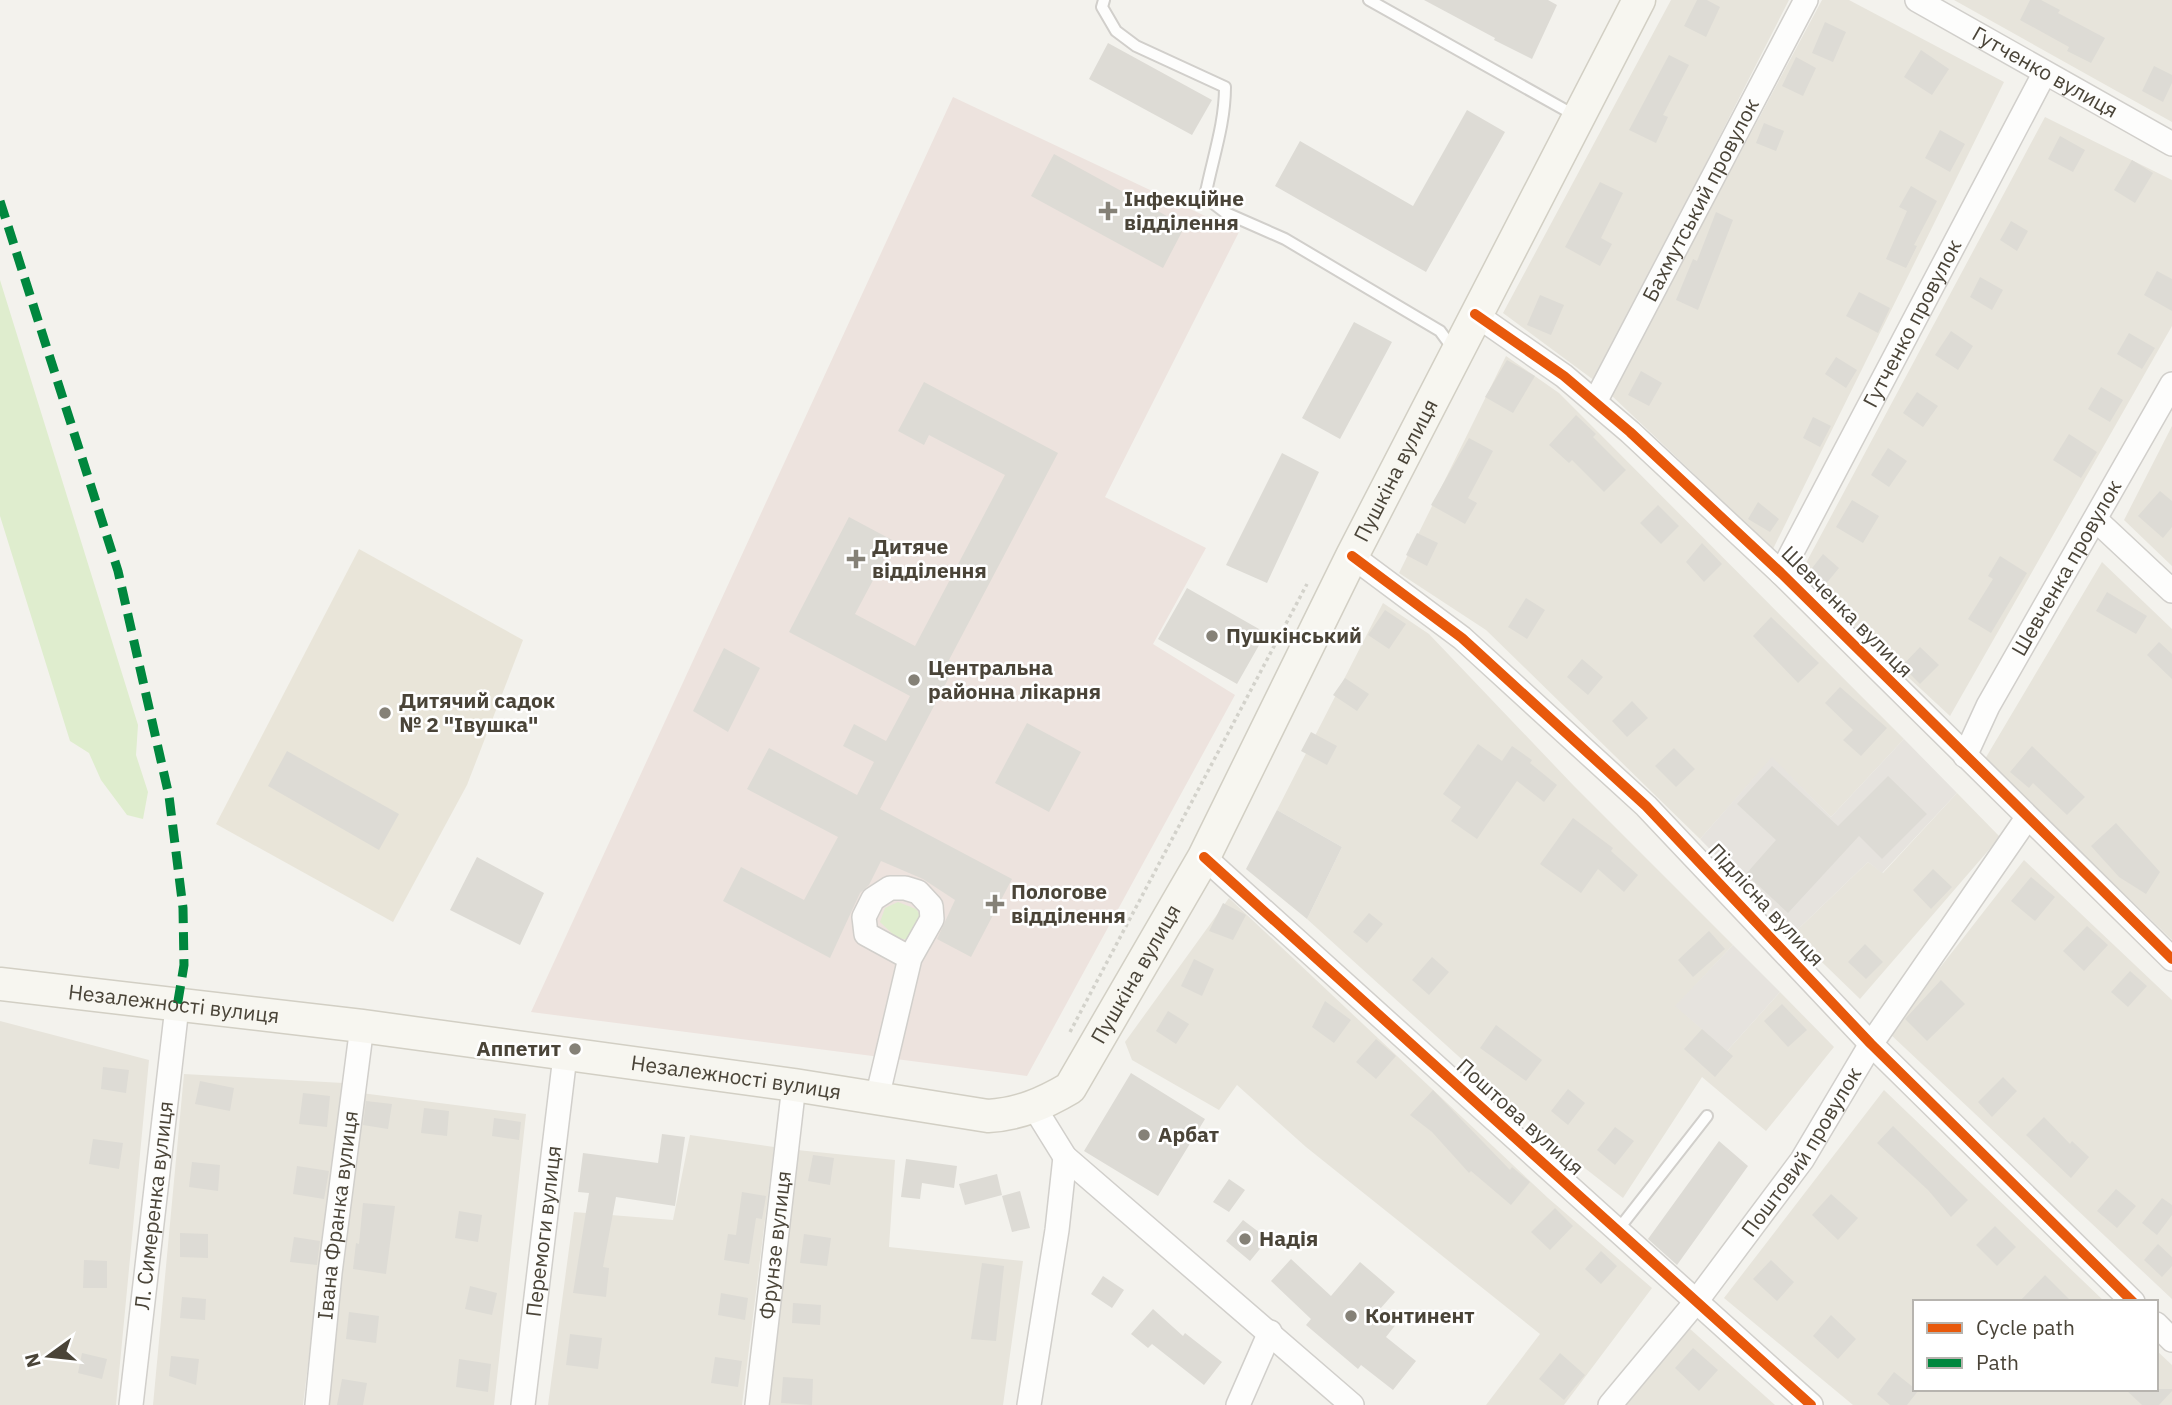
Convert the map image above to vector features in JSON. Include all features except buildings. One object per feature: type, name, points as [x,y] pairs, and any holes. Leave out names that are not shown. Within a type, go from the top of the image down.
[{"type":"main road","name":"Пушкіна вулиця","points":[[1034,1107],[1070,1088],[1204,858],[1352,556],[1639,0]]},
{"type":"main road","name":"Незалежності вулиця","points":[[0,984],[177,1007],[362,1026],[565,1056],[794,1085],[988,1116],[1012,1114],[1034,1107]]},
{"type":"street","name":"Бахмутський провулок","points":[[1595,402],[1807,0]]},
{"type":"street","name":"Гутченко вулиця","points":[[1917,0],[2172,144]]},
{"type":"street","name":"Гутченко провулок","points":[[1781,573],[2044,74]]},
{"type":"street","name":"Шевченка вулиця","points":[[1475,314],[1564,376],[1595,402],[1781,573],[2172,959]]},
{"type":"street","name":"Шевченка провулок","points":[[1965,756],[1988,706],[2172,384]]},
{"type":"street","points":[[2096,520],[2172,591]]},
{"type":"street","name":"Підлісна вулиця","points":[[1352,556],[1462,638],[1646,806],[1871,1044],[2131,1300]]},
{"type":"street","name":"Поштовий провулок","points":[[1610,1405],[1695,1303],[1802,1160],[1871,1044],[2027,818]]},
{"type":"street","name":"Поштова вулиця","points":[[1204,858],[1811,1405]]},
{"type":"street","points":[[877,1098],[911,958]]},
{"type":"street","name":"Л. Симеренка вулиця","points":[[131,1405],[177,1007]]},
{"type":"street","name":"Івана Франка вулиця","points":[[317,1405],[330,1273],[362,1026]]},
{"type":"street","name":"Перемоги вулиця","points":[[523,1405],[565,1056]]},
{"type":"street","name":"Фрунзе вулиця","points":[[757,1405],[794,1085]]},
{"type":"street","points":[[1034,1107],[1065,1157],[1352,1405]]},
{"type":"street","points":[[1029,1405],[1065,1157]]},
{"type":"street","points":[[2158,1326],[2172,1340]]},
{"type":"street","points":[[1238,1405],[1270,1332]]},
{"type":"lane","points":[[1104,0],[1101,7],[1116,31],[1136,46],[1225,87],[1225,116],[1213,153],[1205,197],[1226,213],[1285,239],[1440,331],[1456,352]]},
{"type":"lane","points":[[1369,0],[1578,117]]},
{"type":"lane","points":[[1617,1231],[1707,1116]]},
{"type":"path","points":[[1068,1036],[1212,759],[1311,577]]},
{"type":"shaded area","points":[[1671,0],[1789,0],[1595,381],[1503,313]]},
{"type":"shaded area","points":[[1822,0],[1849,0],[2004,82],[1773,549],[1611,395]]},
{"type":"shaded area","points":[[1954,0],[2172,0],[2172,122]]},
{"type":"shaded area","points":[[953,97],[1239,232],[1105,497],[1206,548],[1153,644],[1235,695],[1027,1076],[531,1012]]},
{"type":"shaded area","points":[[2045,117],[2172,180],[2172,326],[1950,716],[1799,576]]},
{"type":"shaded area","points":[[1506,356],[1559,393],[1904,739],[1831,817],[1772,758],[1700,839],[1486,630],[1399,573]]},
{"type":"shaded area","points":[[2172,426],[2172,566],[2124,520]]},
{"type":"shaded area","name":"Дитячий садок № 2 \"Івушка\"","points":[[359,549],[523,640],[467,785],[393,922],[216,824]]},
{"type":"shaded area","points":[[2102,562],[2172,629],[2172,940],[1985,759]]},
{"type":"shaded area","points":[[1383,603],[1429,634],[1574,786],[1733,945],[1676,1006],[1727,1051],[1780,992],[1834,1047],[1766,1131],[1702,1077],[1623,1198],[1563,1151],[1307,919],[1342,847],[1277,810]]},
{"type":"shaded area","points":[[1904,739],[1957,793],[1882,873],[1868,862],[1793,934],[1700,839],[1772,757],[1831,817]]},
{"type":"shaded area","points":[[1957,793],[2000,837],[1860,999],[1793,934],[1868,862],[1883,873]]},
{"type":"shaded area","points":[[2024,860],[2172,1000],[2172,1299],[1889,1033]]},
{"type":"shaded area","points":[[1229,898],[1548,1198],[1652,1288],[1564,1405],[1486,1405],[1540,1334],[1306,1147],[1237,1085],[1219,1110],[1132,1060],[1125,1042]]},
{"type":"shaded area","points":[[1733,945],[1780,992],[1727,1051],[1675,1006]]},
{"type":"shaded area","points":[[0,1021],[149,1060],[116,1405],[0,1405]]},
{"type":"shaded area","points":[[184,1074],[343,1083],[303,1405],[153,1405]]},
{"type":"shaded area","points":[[1884,1090],[2103,1300],[1913,1300],[1913,1391],[2158,1391],[2158,1352],[2172,1365],[2172,1405],[1853,1405],[1724,1298]]},
{"type":"shaded area","points":[[361,1093],[526,1114],[494,1405],[327,1405]]},
{"type":"shaded area","points":[[690,1135],[774,1147],[742,1405],[548,1405],[574,1212],[673,1220]]},
{"type":"shaded area","points":[[797,1150],[895,1160],[889,1247],[1023,1261],[1003,1405],[768,1405]]},
{"type":"shaded area","points":[[1689,1328],[1775,1405],[1625,1405]]},
{"type":"green space","points":[[0,280],[138,725],[136,755],[148,792],[143,819],[127,815],[101,780],[89,753],[70,741],[0,516]]},
{"type":"green space","points":[[898,902],[916,909],[921,916],[909,940],[897,938],[880,922],[885,908]]},
{"type":"marked path","points":[[0,201],[118,571],[169,796],[183,908],[184,965],[177,1007]]},
{"type":"cycle path","points":[[1475,314],[1564,376],[1630,432],[1781,573],[2172,959]]},
{"type":"cycle path","points":[[1352,556],[1462,638],[1646,806],[1871,1044],[2131,1300]]},
{"type":"cycle path","points":[[1204,857],[1811,1405]]},
{"type":"place","name":"Інфекційне відділення","points":[[1108,211]]},
{"type":"place","name":"Дитяче відділення","points":[[856,559]]},
{"type":"place","name":"Пушкінський","points":[[1212,636]]},
{"type":"place","name":"Центральна районна лікарня","points":[[914,680]]},
{"type":"place","name":"Дитячий садок № 2 \"Івушка\"","points":[[385,713]]},
{"type":"place","name":"Пологове відділення","points":[[995,904]]},
{"type":"place","name":"Аппетит","points":[[575,1049]]},
{"type":"place","name":"Арбат","points":[[1144,1135]]},
{"type":"place","name":"Надiя","points":[[1245,1239]]},
{"type":"place","name":"Континент","points":[[1351,1316]]}]
